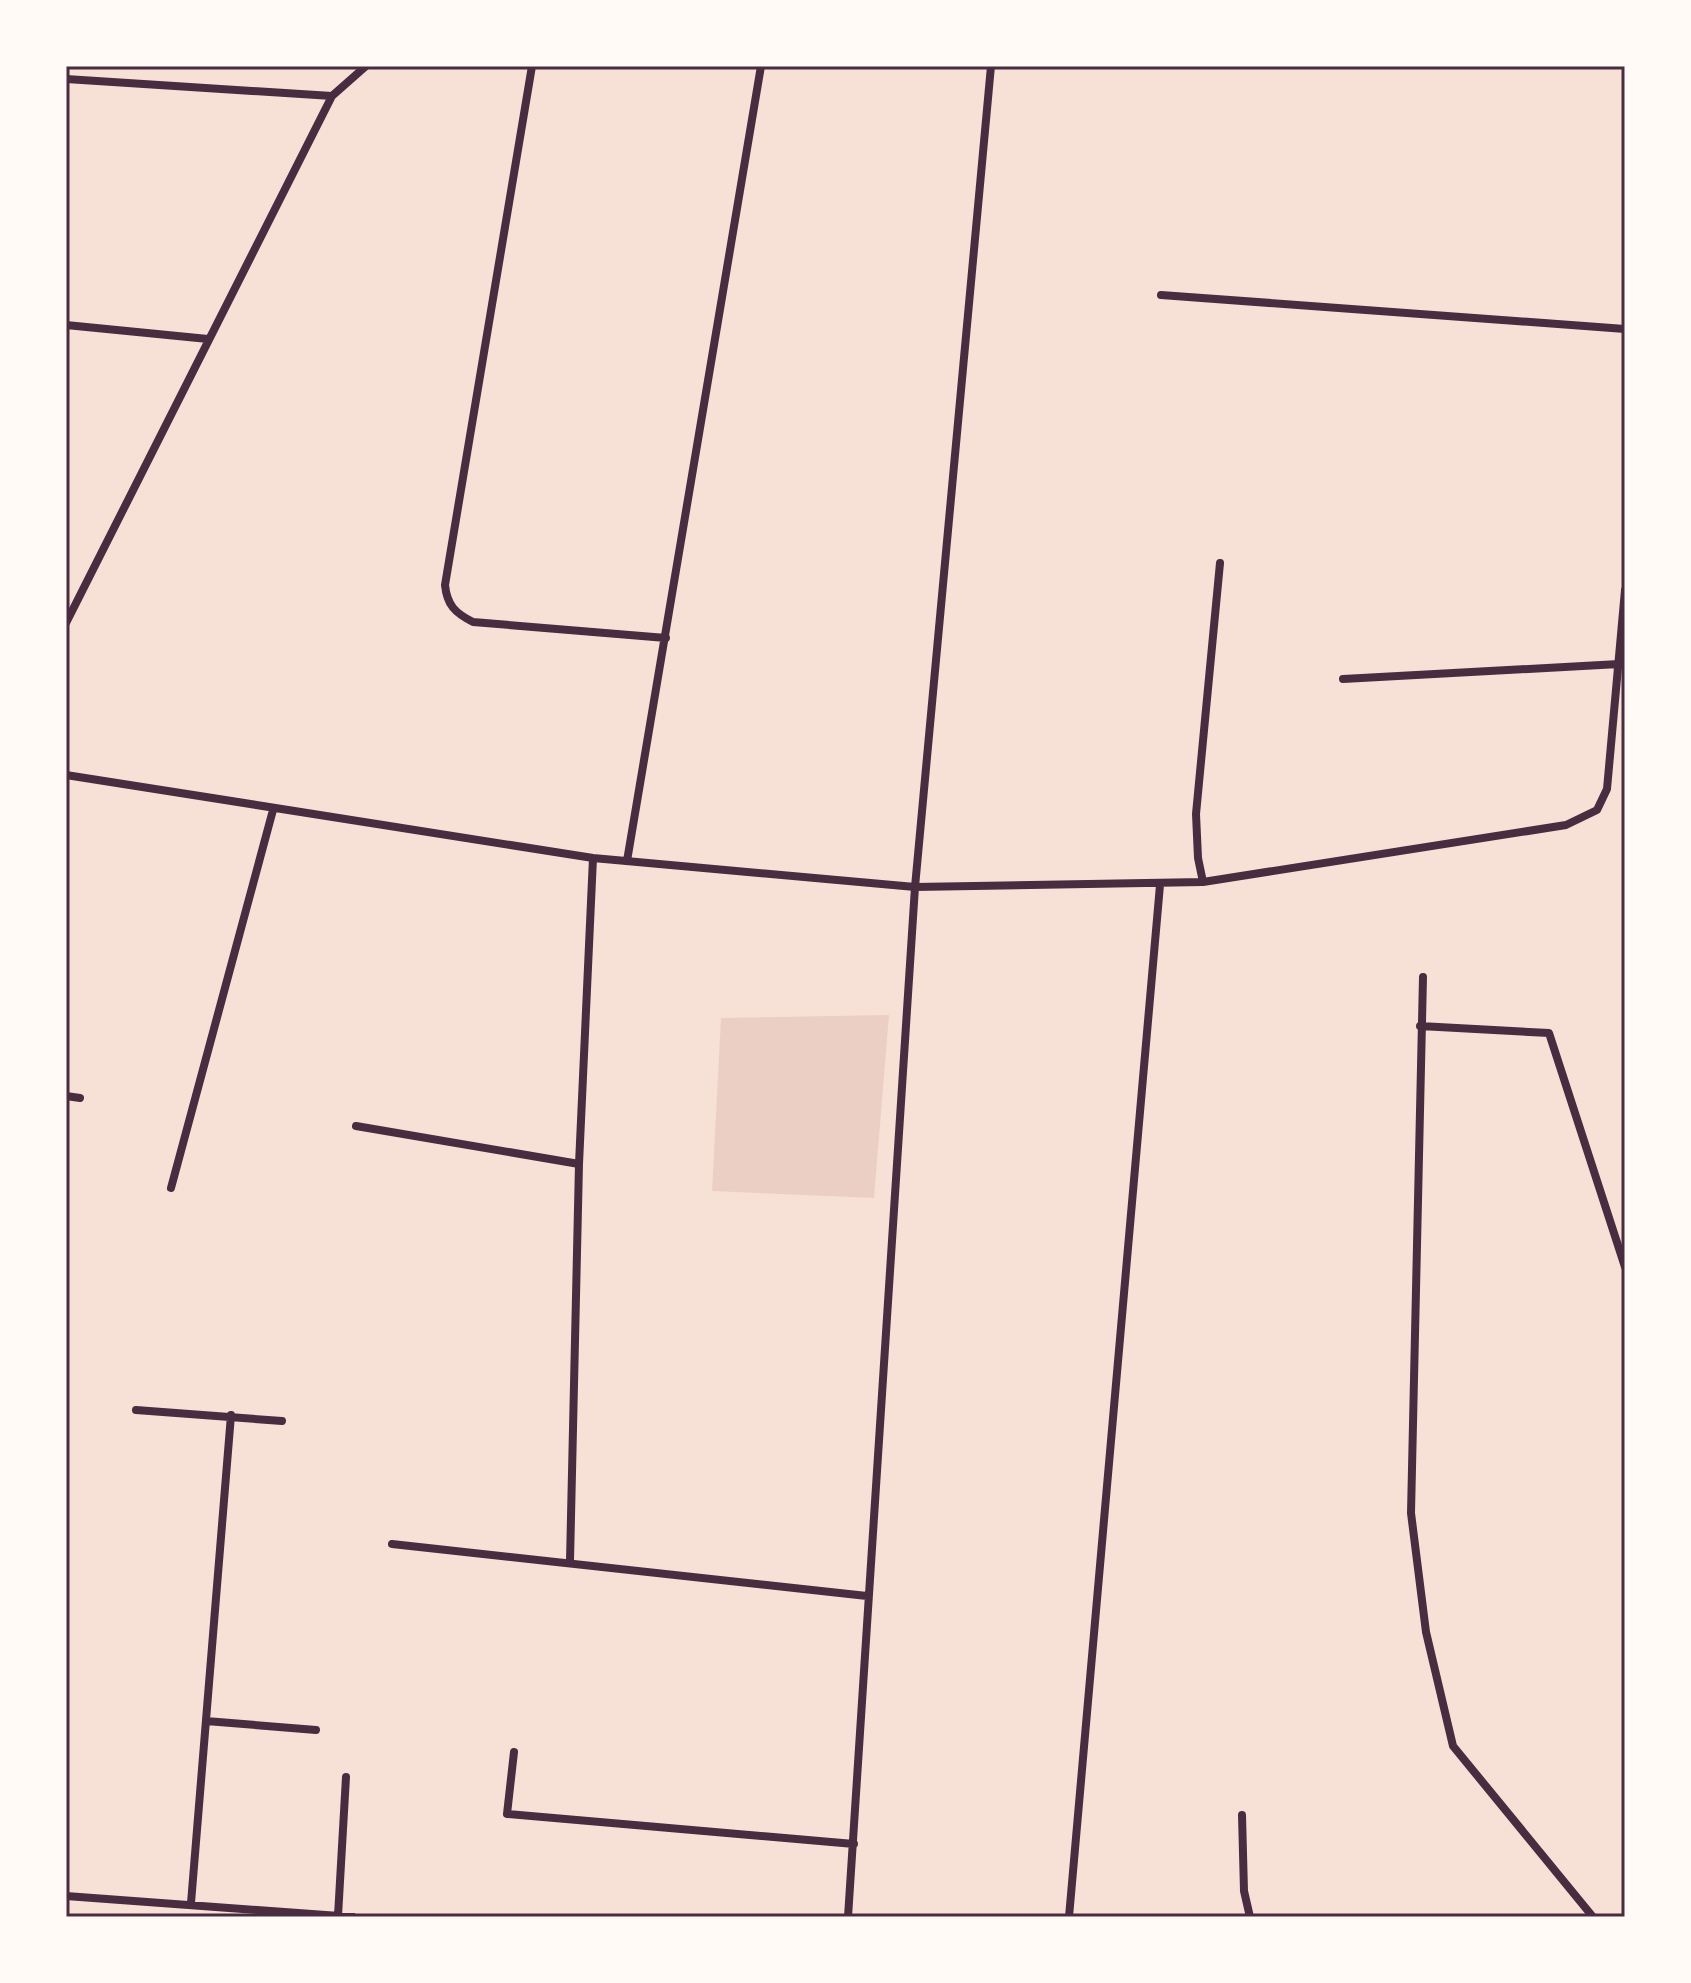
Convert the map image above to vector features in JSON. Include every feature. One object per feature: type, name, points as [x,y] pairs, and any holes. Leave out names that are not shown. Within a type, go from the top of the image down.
[{"type":"street","points":[[66,623],[332,96],[366,66]]},
{"type":"street","points":[[532,66],[445,585],[447,600],[473,622],[666,638]]},
{"type":"street","points":[[627,861],[761,66]]},
{"type":"street","points":[[848,1917],[915,887],[991,66]]},
{"type":"street","points":[[66,79],[332,96]]},
{"type":"street","points":[[1161,295],[1625,329]]},
{"type":"street","points":[[66,325],[208,339]]},
{"type":"street","points":[[1203,882],[1198,858],[1196,814],[1220,563]]},
{"type":"street","points":[[66,775],[593,858],[915,887],[1203,882],[1566,825],[1597,810],[1607,789],[1625,590]]},
{"type":"street","points":[[1343,679],[1619,664]]},
{"type":"street","points":[[171,1188],[273,810]]},
{"type":"street","points":[[570,1561],[579,1164],[593,858]]},
{"type":"street","points":[[1069,1917],[1160,885]]},
{"type":"street","points":[[1423,977],[1411,1513],[1426,1632],[1453,1746],[1593,1917]]},
{"type":"street","points":[[1420,1026],[1549,1033],[1625,1267]]},
{"type":"street","points":[[66,1096],[80,1098]]},
{"type":"street","points":[[356,1126],[579,1164]]},
{"type":"street","points":[[136,1410],[282,1421]]},
{"type":"street","points":[[191,1903],[231,1415]]},
{"type":"street","points":[[392,1544],[570,1561],[867,1596]]},
{"type":"street","points":[[206,1721],[316,1730]]},
{"type":"street","points":[[514,1752],[507,1814],[854,1844]]},
{"type":"street","points":[[338,1916],[346,1777]]},
{"type":"street","points":[[1242,1815],[1244,1891],[1250,1917]]},
{"type":"street","points":[[66,1896],[353,1917]]},
{"type":"street","points":[[229,1917],[230,1906]]},
{"type":"shaded area","points":[[889,1015],[874,1198],[712,1191],[721,1018]]}]
